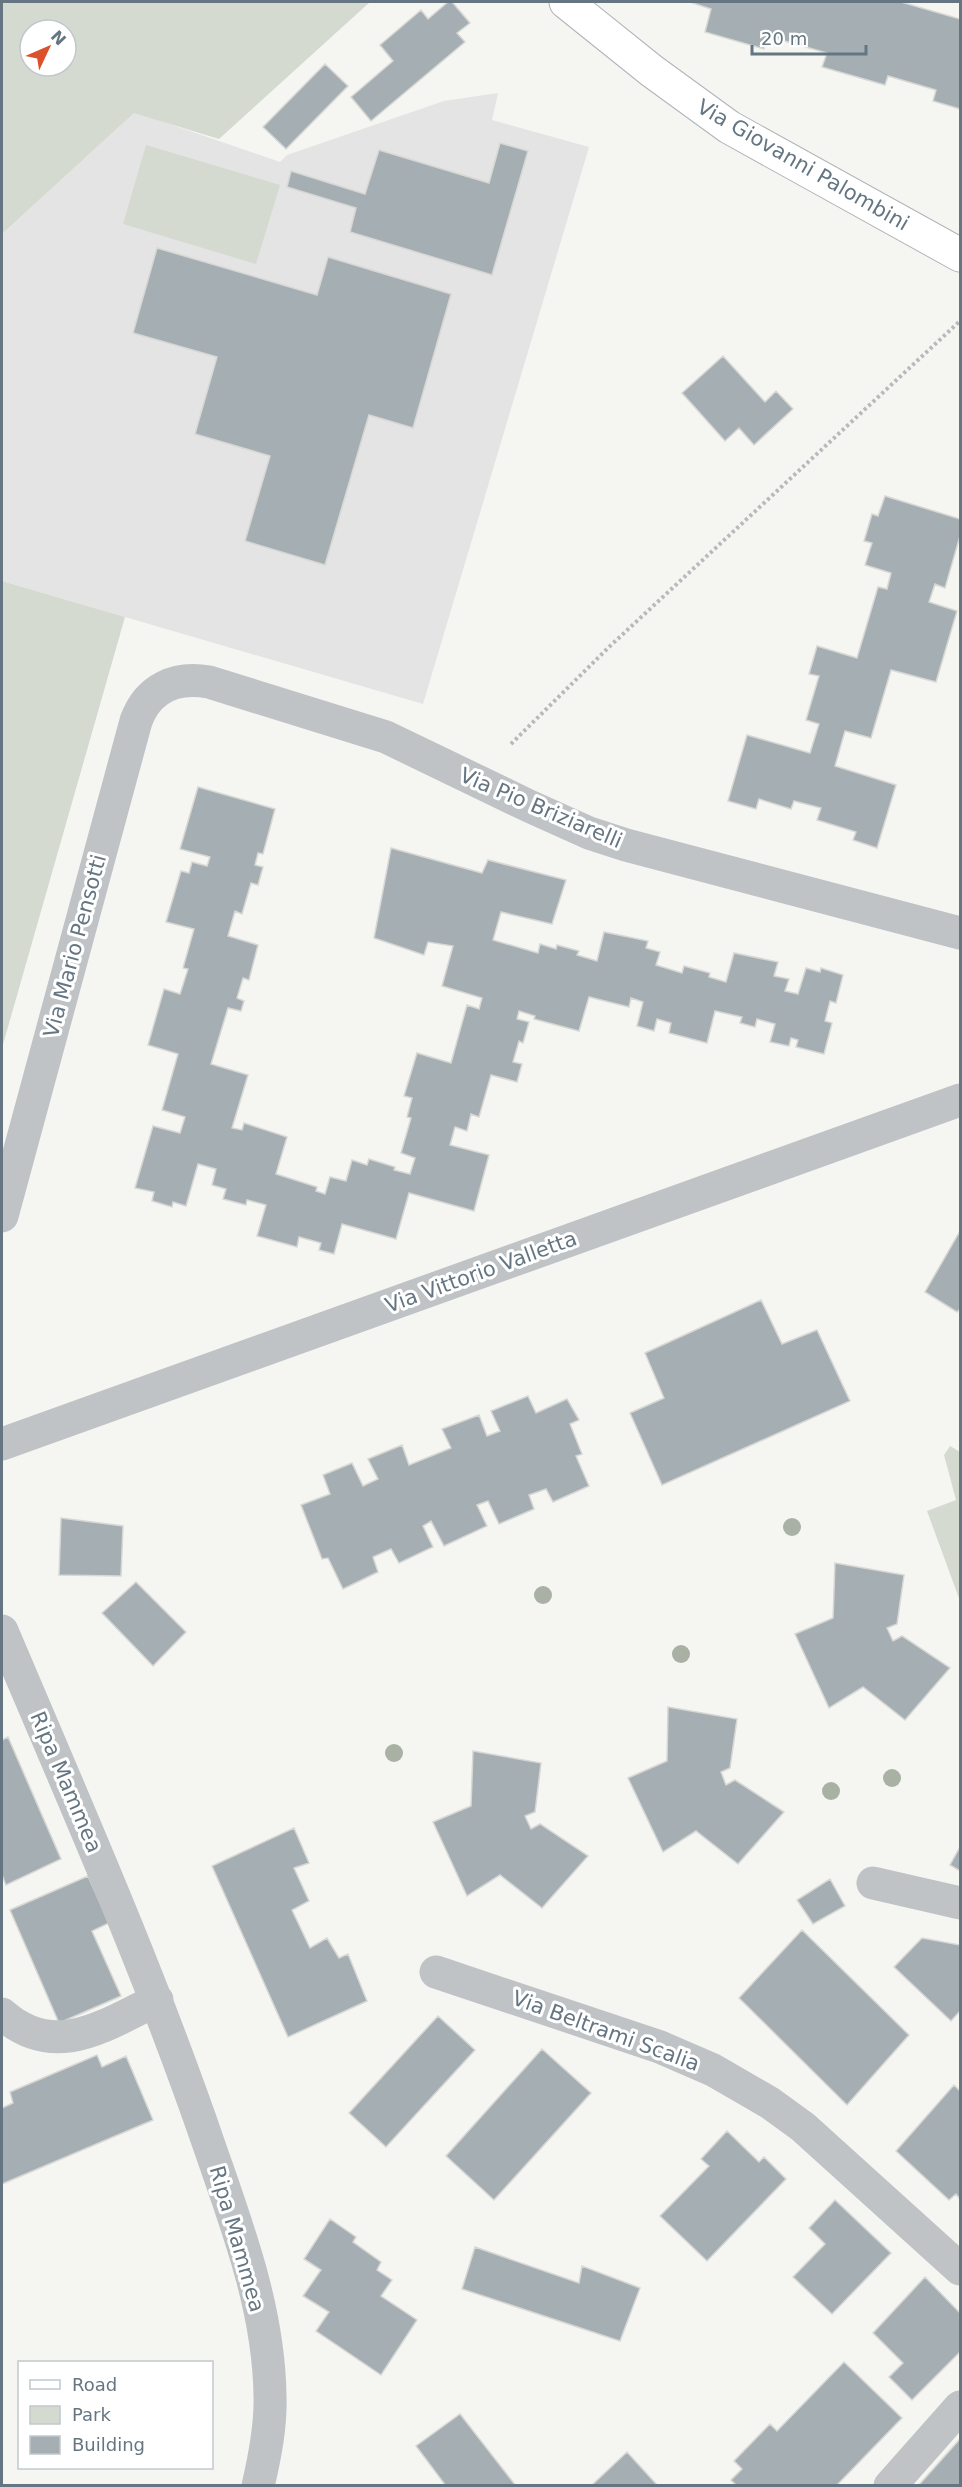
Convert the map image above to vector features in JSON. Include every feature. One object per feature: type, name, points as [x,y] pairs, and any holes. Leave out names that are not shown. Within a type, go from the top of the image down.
[{"type":"main road","name":"Via Giovanni Palombini","points":[[566,2],[729,127],[960,255]]},
{"type":"street","name":"Via Pio Briziarelli","points":[[164,686],[174,681],[209,682],[333,719],[386,737],[590,833],[626,845],[960,933]]},
{"type":"street","name":"Via Mario Pensotti","points":[[2,1216],[136,721],[146,702],[164,686]]},
{"type":"street","name":"Via Vittorio Valletta","points":[[2,1444],[960,1100]]},
{"type":"street","name":"Ripa Mammea","points":[[2,1631],[157,2000],[239,2231],[256,2290],[266,2346],[270,2395],[269,2430],[258,2486]]},
{"type":"street","points":[[873,1883],[960,1903]]},
{"type":"street","name":"Via Beltrami Scalia","points":[[436,1972],[660,2047],[713,2070],[770,2103],[795,2121],[960,2269]]},
{"type":"street","points":[[2,2014],[20,2027],[35,2033],[67,2037],[84,2035],[157,2000]]},
{"type":"street","points":[[890,2486],[960,2407]]},
{"type":"path","points":[[511,744],[609,647],[960,321]]},
{"type":"shaded area","points":[[498,93],[492,120],[589,147],[423,704],[2,581],[2,234],[135,112],[280,162],[287,155],[444,101]]},
{"type":"green space","points":[[2,2],[370,2],[219,139],[134,113],[2,234]]},
{"type":"green space","points":[[146,145],[280,185],[256,264],[123,224]]},
{"type":"green space","points":[[2,581],[125,617],[2,1048]]},
{"type":"green space","points":[[950,1446],[960,1452],[960,1601],[927,1511],[956,1500],[944,1455]]},
{"type":"building","points":[[448,2],[452,2],[470,23],[457,33],[465,42],[371,121],[351,97],[393,61],[380,45],[421,10],[428,19]]},
{"type":"building","points":[[690,2],[901,2],[960,19],[960,109],[933,101],[936,90],[888,76],[885,85],[822,67],[827,53],[767,36],[764,49],[705,32],[711,9]]},
{"type":"building","points":[[325,64],[348,86],[286,149],[263,127]]},
{"type":"building","points":[[500,143],[528,151],[492,275],[350,232],[356,208],[287,187],[291,171],[365,194],[379,150],[489,183]]},
{"type":"building","points":[[157,248],[317,295],[328,257],[451,294],[413,428],[369,415],[325,565],[245,541],[270,456],[195,434],[217,357],[133,333]]},
{"type":"building","points":[[723,356],[765,402],[776,391],[793,409],[754,445],[739,428],[725,441],[682,393]]},
{"type":"building","points":[[885,496],[960,519],[960,536],[945,588],[935,584],[929,602],[957,611],[936,682],[891,670],[871,738],[845,731],[835,766],[896,785],[877,848],[853,840],[856,832],[817,820],[821,808],[794,801],[791,809],[759,799],[756,809],[728,801],[747,735],[810,753],[819,724],[806,720],[819,676],[809,674],[817,646],[857,658],[878,587],[887,589],[891,573],[865,565],[872,543],[864,541],[872,514],[878,516]]},
{"type":"building","points":[[198,787],[275,809],[263,854],[258,853],[255,865],[263,867],[258,885],[251,883],[242,914],[235,911],[228,936],[258,945],[249,980],[243,978],[237,998],[244,1001],[241,1011],[228,1008],[211,1064],[248,1075],[232,1128],[242,1130],[244,1123],[287,1137],[276,1174],[317,1187],[316,1191],[325,1194],[330,1177],[346,1181],[352,1160],[367,1165],[369,1159],[410,1174],[415,1158],[401,1153],[411,1118],[407,1117],[412,1098],[404,1096],[417,1053],[451,1063],[467,1005],[479,1009],[482,998],[442,986],[453,946],[428,942],[424,955],[374,938],[391,848],[482,873],[488,860],[566,880],[552,924],[501,912],[493,940],[538,953],[540,944],[556,949],[557,945],[579,951],[577,955],[597,961],[604,932],[648,941],[646,948],[660,952],[656,965],[682,973],[684,966],[710,973],[709,977],[726,982],[734,953],[778,962],[774,976],[789,979],[785,991],[798,994],[806,968],[820,972],[821,968],[843,975],[836,1003],[830,1001],[825,1021],[832,1023],[824,1054],[796,1047],[798,1040],[791,1038],[789,1046],[770,1042],[775,1024],[757,1019],[755,1027],[740,1023],[742,1017],[715,1011],[707,1043],[669,1033],[671,1023],[657,1019],[654,1031],[637,1026],[643,1002],[631,998],[629,1007],[589,997],[579,1031],[534,1019],[535,1016],[519,1011],[517,1019],[529,1022],[523,1043],[519,1041],[513,1062],[522,1064],[517,1082],[491,1075],[479,1117],[471,1114],[467,1131],[455,1127],[450,1145],[489,1155],[474,1211],[409,1193],[396,1239],[342,1224],[334,1254],[319,1250],[321,1243],[299,1237],[297,1247],[257,1236],[266,1205],[247,1200],[246,1205],[223,1199],[226,1189],[212,1185],[216,1169],[198,1164],[186,1206],[173,1202],[172,1207],[152,1201],[154,1192],[135,1188],[153,1126],[180,1133],[185,1117],[162,1110],[178,1054],[148,1045],[164,989],[180,994],[188,969],[183,968],[194,929],[166,922],[181,871],[189,873],[192,862],[207,866],[210,857],[180,849]]},
{"type":"building","points":[[960,1231],[960,1309],[957,1312],[925,1292]]},
{"type":"building","points":[[761,1300],[782,1344],[817,1330],[850,1401],[662,1485],[630,1413],[664,1398],[645,1353]]},
{"type":"building","points":[[528,1396],[536,1413],[567,1399],[579,1420],[570,1424],[582,1454],[576,1456],[589,1486],[553,1502],[546,1489],[529,1495],[534,1509],[499,1524],[488,1501],[477,1505],[487,1526],[444,1546],[431,1521],[423,1526],[433,1547],[399,1563],[391,1549],[373,1557],[378,1572],[343,1589],[328,1558],[322,1559],[301,1505],[330,1494],[323,1475],[352,1463],[363,1486],[378,1479],[368,1459],[402,1445],[409,1465],[451,1448],[442,1429],[479,1415],[487,1436],[500,1431],[491,1411]]},
{"type":"building","points":[[61,1518],[123,1526],[121,1576],[59,1575]]},
{"type":"building","points":[[835,1563],[904,1575],[897,1624],[887,1628],[893,1641],[902,1636],[950,1668],[905,1720],[863,1687],[829,1708],[795,1634],[833,1618]]},
{"type":"building","points":[[136,1582],[186,1632],[153,1666],[102,1613]]},
{"type":"building","points":[[668,1707],[737,1719],[730,1768],[721,1772],[726,1785],[735,1780],[784,1812],[738,1864],[696,1831],[663,1852],[628,1778],[667,1761]]},
{"type":"building","points":[[8,1737],[61,1859],[6,1885],[2,1875],[2,1740]]},
{"type":"building","points":[[473,1751],[541,1763],[535,1812],[525,1816],[531,1829],[540,1824],[588,1856],[542,1908],[500,1875],[467,1896],[433,1822],[471,1806]]},
{"type":"building","points":[[294,1828],[309,1863],[294,1868],[309,1901],[292,1910],[310,1948],[327,1938],[339,1958],[348,1954],[367,2001],[288,2037],[212,1866]]},
{"type":"building","points":[[960,1847],[960,1871],[950,1865]]},
{"type":"building","points":[[88,1876],[109,1923],[92,1931],[121,1996],[59,2023],[10,1910]]},
{"type":"building","points":[[830,1879],[845,1906],[813,1924],[797,1900]]},
{"type":"building","points":[[802,1930],[909,2035],[847,2105],[739,1998]]},
{"type":"building","points":[[922,1938],[960,1945],[960,2011],[951,2021],[894,1967]]},
{"type":"building","points":[[438,2016],[475,2050],[386,2147],[349,2113]]},
{"type":"building","points":[[542,2049],[591,2093],[494,2200],[446,2156]]},
{"type":"building","points":[[97,2055],[102,2067],[126,2056],[153,2120],[2,2184],[2,2108],[13,2103],[10,2092]]},
{"type":"building","points":[[954,2085],[960,2091],[960,2199],[956,2194],[949,2200],[896,2151]]},
{"type":"building","points":[[727,2131],[759,2162],[764,2157],[786,2179],[707,2261],[660,2216],[709,2166],[701,2159]]},
{"type":"building","points":[[835,2200],[891,2253],[832,2314],[793,2277],[825,2244],[809,2228]]},
{"type":"building","points":[[330,2219],[356,2237],[353,2242],[381,2262],[377,2270],[392,2280],[381,2296],[417,2320],[381,2375],[316,2331],[329,2312],[303,2296],[321,2270],[304,2259]]},
{"type":"building","points":[[475,2247],[579,2283],[582,2266],[640,2288],[620,2341],[462,2289]]},
{"type":"building","points":[[925,2277],[960,2313],[960,2352],[912,2400],[889,2377],[903,2363],[873,2333]]},
{"type":"building","points":[[844,2362],[902,2418],[836,2486],[737,2486],[731,2480],[742,2469],[734,2461],[770,2424],[777,2431]]},
{"type":"building","points":[[460,2414],[516,2486],[446,2486],[416,2446]]},
{"type":"building","points":[[960,2439],[960,2486],[918,2486]]},
{"type":"building","points":[[627,2452],[658,2486],[591,2486]]}]
